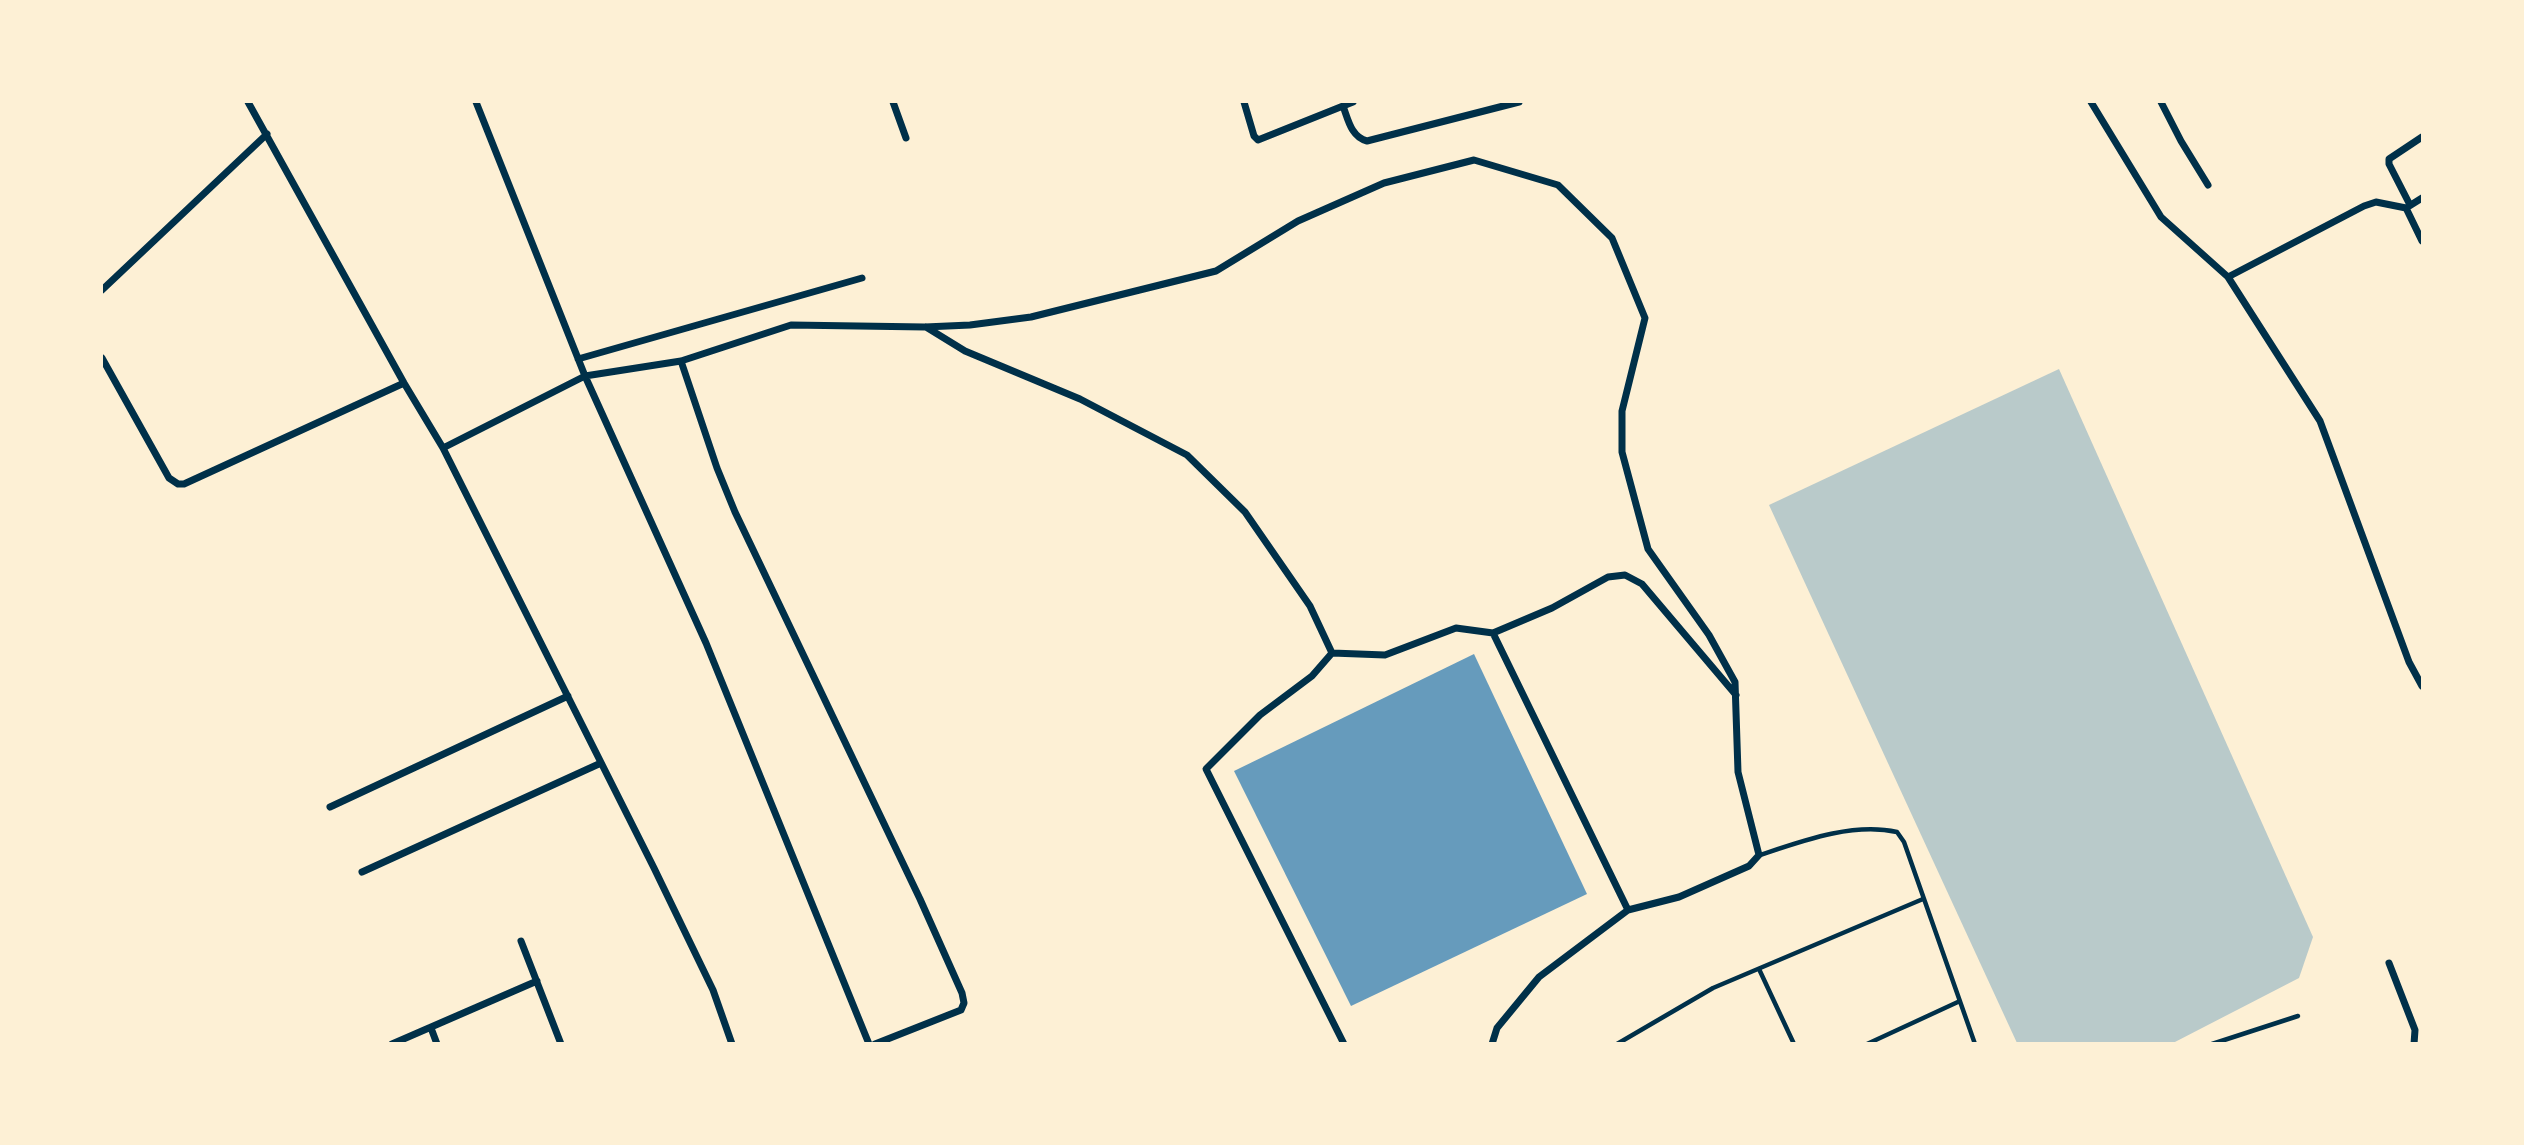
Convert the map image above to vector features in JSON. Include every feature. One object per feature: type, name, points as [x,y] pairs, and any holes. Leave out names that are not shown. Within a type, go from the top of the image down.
[{"type":"street","points":[[248,102],[404,383],[443,447],[713,990],[732,1044]]},
{"type":"street","points":[[476,102],[585,376],[706,643],[872,1044],[961,1010],[964,1003],[962,993],[735,512],[681,362]]},
{"type":"street","points":[[893,102],[906,138]]},
{"type":"street","points":[[1244,102],[1254,136],[1258,140],[1353,102]]},
{"type":"street","points":[[1343,106],[1353,132],[1360,139],[1367,141],[1519,102]]},
{"type":"street","points":[[2091,102],[2161,217],[2228,277],[2320,421],[2409,662],[2423,686]]},
{"type":"street","points":[[2161,102],[2208,185]]},
{"type":"street","points":[[102,290],[267,134]]},
{"type":"street","points":[[2423,137],[2389,159],[2423,241]]},
{"type":"street","points":[[443,447],[585,376],[681,362],[791,325],[970,325],[1031,317],[1216,271],[1298,221],[1384,183],[1474,160],[1558,185],[1612,238],[1645,317],[1622,411],[1622,452],[1648,550],[1709,635],[1735,682],[1738,772],[1759,855],[1749,866],[1679,897],[1628,910],[1539,977],[1497,1028],[1492,1044]]},
{"type":"street","points":[[2228,277],[2364,206],[2376,202],[2408,206],[2423,198]]},
{"type":"street","points":[[578,359],[862,278]]},
{"type":"street","points":[[925,327],[965,351],[1080,399],[1187,454],[1245,512],[1310,606],[1332,653]]},
{"type":"street","points":[[102,358],[169,478],[178,484],[184,484],[404,383]]},
{"type":"street","points":[[1332,653],[1385,656],[1456,628],[1493,633],[1552,608],[1608,577],[1625,576],[1642,584],[1736,695]]},
{"type":"street","points":[[1493,633],[1628,910]]},
{"type":"street","points":[[1332,653],[1312,676],[1260,715],[1206,769],[1344,1044]]},
{"type":"street","points":[[330,807],[568,696]]},
{"type":"street","points":[[362,872],[601,763]]},
{"type":"street","points":[[521,941],[561,1044]]},
{"type":"street","points":[[2389,963],[2419,1029],[2414,1044]]},
{"type":"street","points":[[392,1044],[537,981]]},
{"type":"street","points":[[431,1028],[438,1044]]},
{"type":"lane","points":[[1759,855],[1825,834],[1885,830],[1897,832],[1904,842],[1975,1044]]},
{"type":"lane","points":[[1617,1044],[1713,988],[1923,899]]},
{"type":"lane","points":[[1759,969],[1794,1044]]},
{"type":"lane","points":[[1867,1044],[1960,1001]]},
{"type":"lane","points":[[2212,1044],[2298,1016]]},
{"type":"shaded area","points":[[2059,369],[2313,937],[2299,978],[2173,1043],[2017,1043],[1769,505]]},
{"type":"water","points":[[1474,654],[1587,894],[1351,1006],[1234,771]]}]
